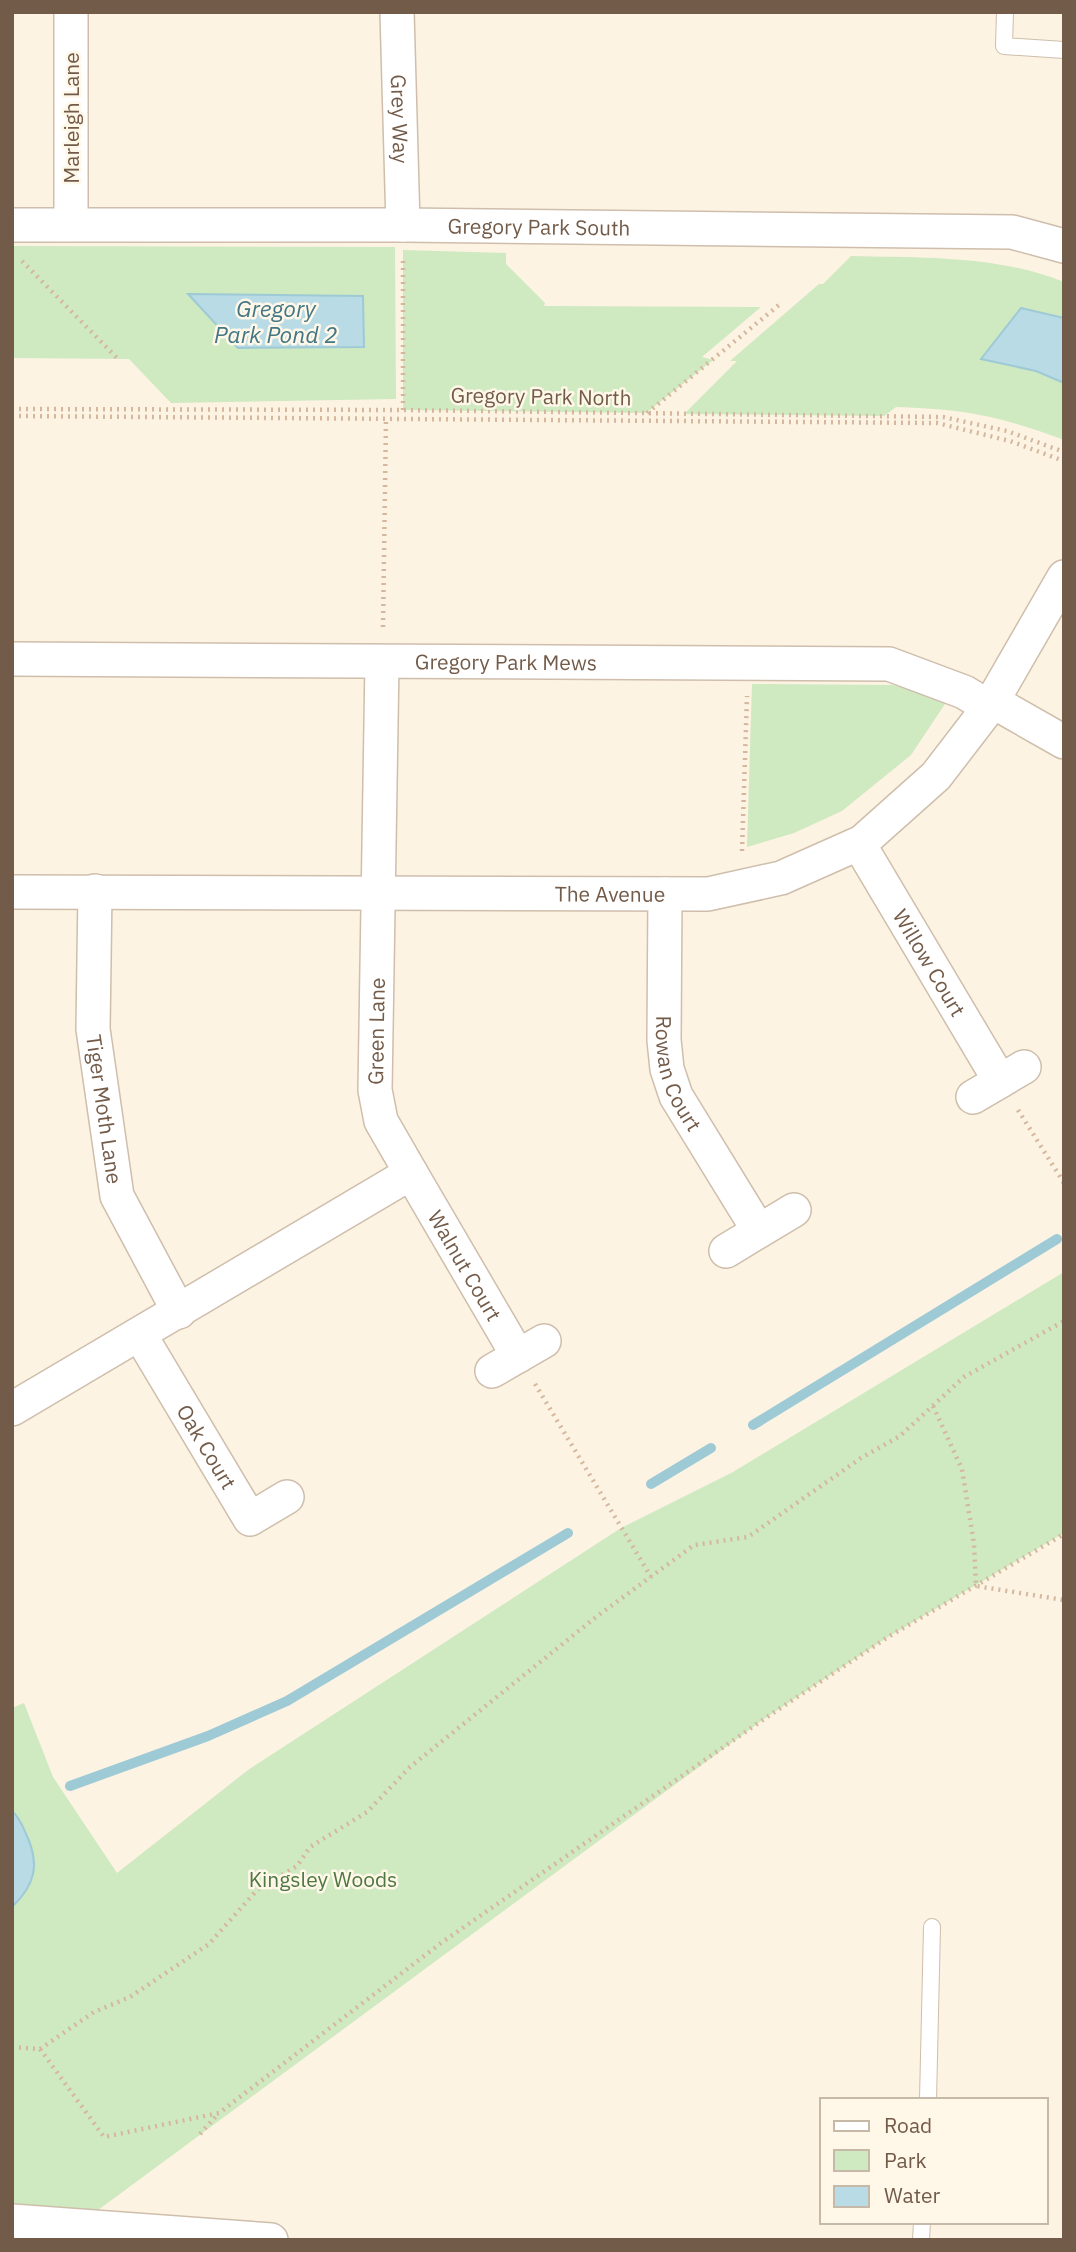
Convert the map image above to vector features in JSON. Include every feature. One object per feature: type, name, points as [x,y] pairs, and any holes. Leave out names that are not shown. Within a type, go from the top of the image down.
[{"type":"street","name":"Marleigh Lane","points":[[71,12],[71,224]]},
{"type":"street","name":"Grey Way","points":[[397,12],[403,225]]},
{"type":"street","name":"Gregory Park South","points":[[12,225],[403,225],[1013,232],[1064,246]]},
{"type":"street","name":"The Avenue","points":[[12,892],[708,894],[781,878],[859,844],[936,776],[990,704],[1064,577]]},
{"type":"street","name":"Gregory Park Mews","points":[[12,659],[889,664],[964,692],[1064,742]]},
{"type":"street","name":"Green Lane","points":[[382,662],[375,1090],[381,1121],[411,1173]]},
{"type":"street","name":"Willow Court","points":[[859,844],[999,1082]]},
{"type":"street","name":"Tiger Moth Lane","points":[[95,891],[93,1029],[117,1196],[179,1312]]},
{"type":"street","name":"Rowan Court","points":[[665,894],[664,1040],[667,1069],[676,1096],[759,1231]]},
{"type":"street","points":[[12,1409],[411,1173]]},
{"type":"street","name":"Walnut Court","points":[[411,1173],[518,1356]]},
{"type":"street","points":[[726,1251],[794,1210]]},
{"type":"street","name":"Oak Court","points":[[140,1335],[250,1519],[287,1497]]},
{"type":"street","points":[[12,2221],[271,2240]]},
{"type":"lane","points":[[1006,12],[1004,46],[1064,50]]},
{"type":"lane","points":[[928,2098],[932,1927]]},
{"type":"path","points":[[403,225],[403,410]]},
{"type":"path","points":[[22,260],[117,358]]},
{"type":"path","points":[[646,413],[666,400],[779,305]]},
{"type":"path","points":[[154,402],[159,409]]},
{"type":"path","name":"Gregory Park North","points":[[12,409],[403,410],[943,417],[1007,431],[1064,452]]},
{"type":"path","points":[[12,416],[937,423],[1010,441],[1064,461]]},
{"type":"path","points":[[382,662],[386,418]]},
{"type":"path","points":[[740,889],[748,663]]},
{"type":"path","points":[[999,1082],[1064,1183]]},
{"type":"path","points":[[12,2047],[40,2049],[94,2012],[130,1997],[209,1944],[257,1890],[297,1866],[310,1847],[366,1812],[410,1767],[694,1545],[748,1537],[861,1458],[900,1436],[964,1377],[1064,1321]]},
{"type":"path","points":[[518,1356],[651,1577]]},
{"type":"path","points":[[933,1406],[962,1469],[974,1544],[976,1586]]},
{"type":"path","points":[[200,2134],[219,2113],[441,1943],[887,1637],[1064,1534]]},
{"type":"path","points":[[976,1586],[1064,1600]]},
{"type":"path","points":[[40,2049],[104,2137],[219,2113]]},
{"type":"green space","points":[[12,246],[395,247],[396,399],[171,403],[129,359],[12,358]]},
{"type":"green space","points":[[403,250],[506,253],[506,264],[545,303],[544,306],[761,307],[702,357],[713,360],[646,413],[403,410]]},
{"type":"green space","points":[[851,256],[986,262],[1039,273],[1064,282],[1064,440],[1001,420],[962,412],[920,408],[896,407],[884,416],[684,414],[737,361],[730,361],[819,284],[823,284]]},
{"type":"green space","points":[[752,684],[893,685],[947,701],[911,755],[842,811],[794,833],[747,847]]},
{"type":"green space","name":"Kingsley Woods","points":[[1064,1272],[1064,1533],[888,1637],[764,1719],[94,2213],[12,2207],[12,1708],[24,1703],[53,1777],[117,1873],[248,1770],[621,1528],[733,1472]]},
{"type":"water","name":"Gregory Park Pond 2","points":[[188,294],[363,296],[364,347],[238,348]]},
{"type":"water","points":[[1021,308],[1064,318],[1064,383],[1036,371],[981,359]]},
{"type":"water","points":[[12,1811],[27,1836],[34,1865],[26,1891],[12,1907]]},
{"type":"waterway","points":[[753,1425],[1057,1239]]},
{"type":"waterway","points":[[651,1484],[711,1448]]},
{"type":"waterway","points":[[70,1786],[208,1736],[287,1701],[568,1533]]}]
